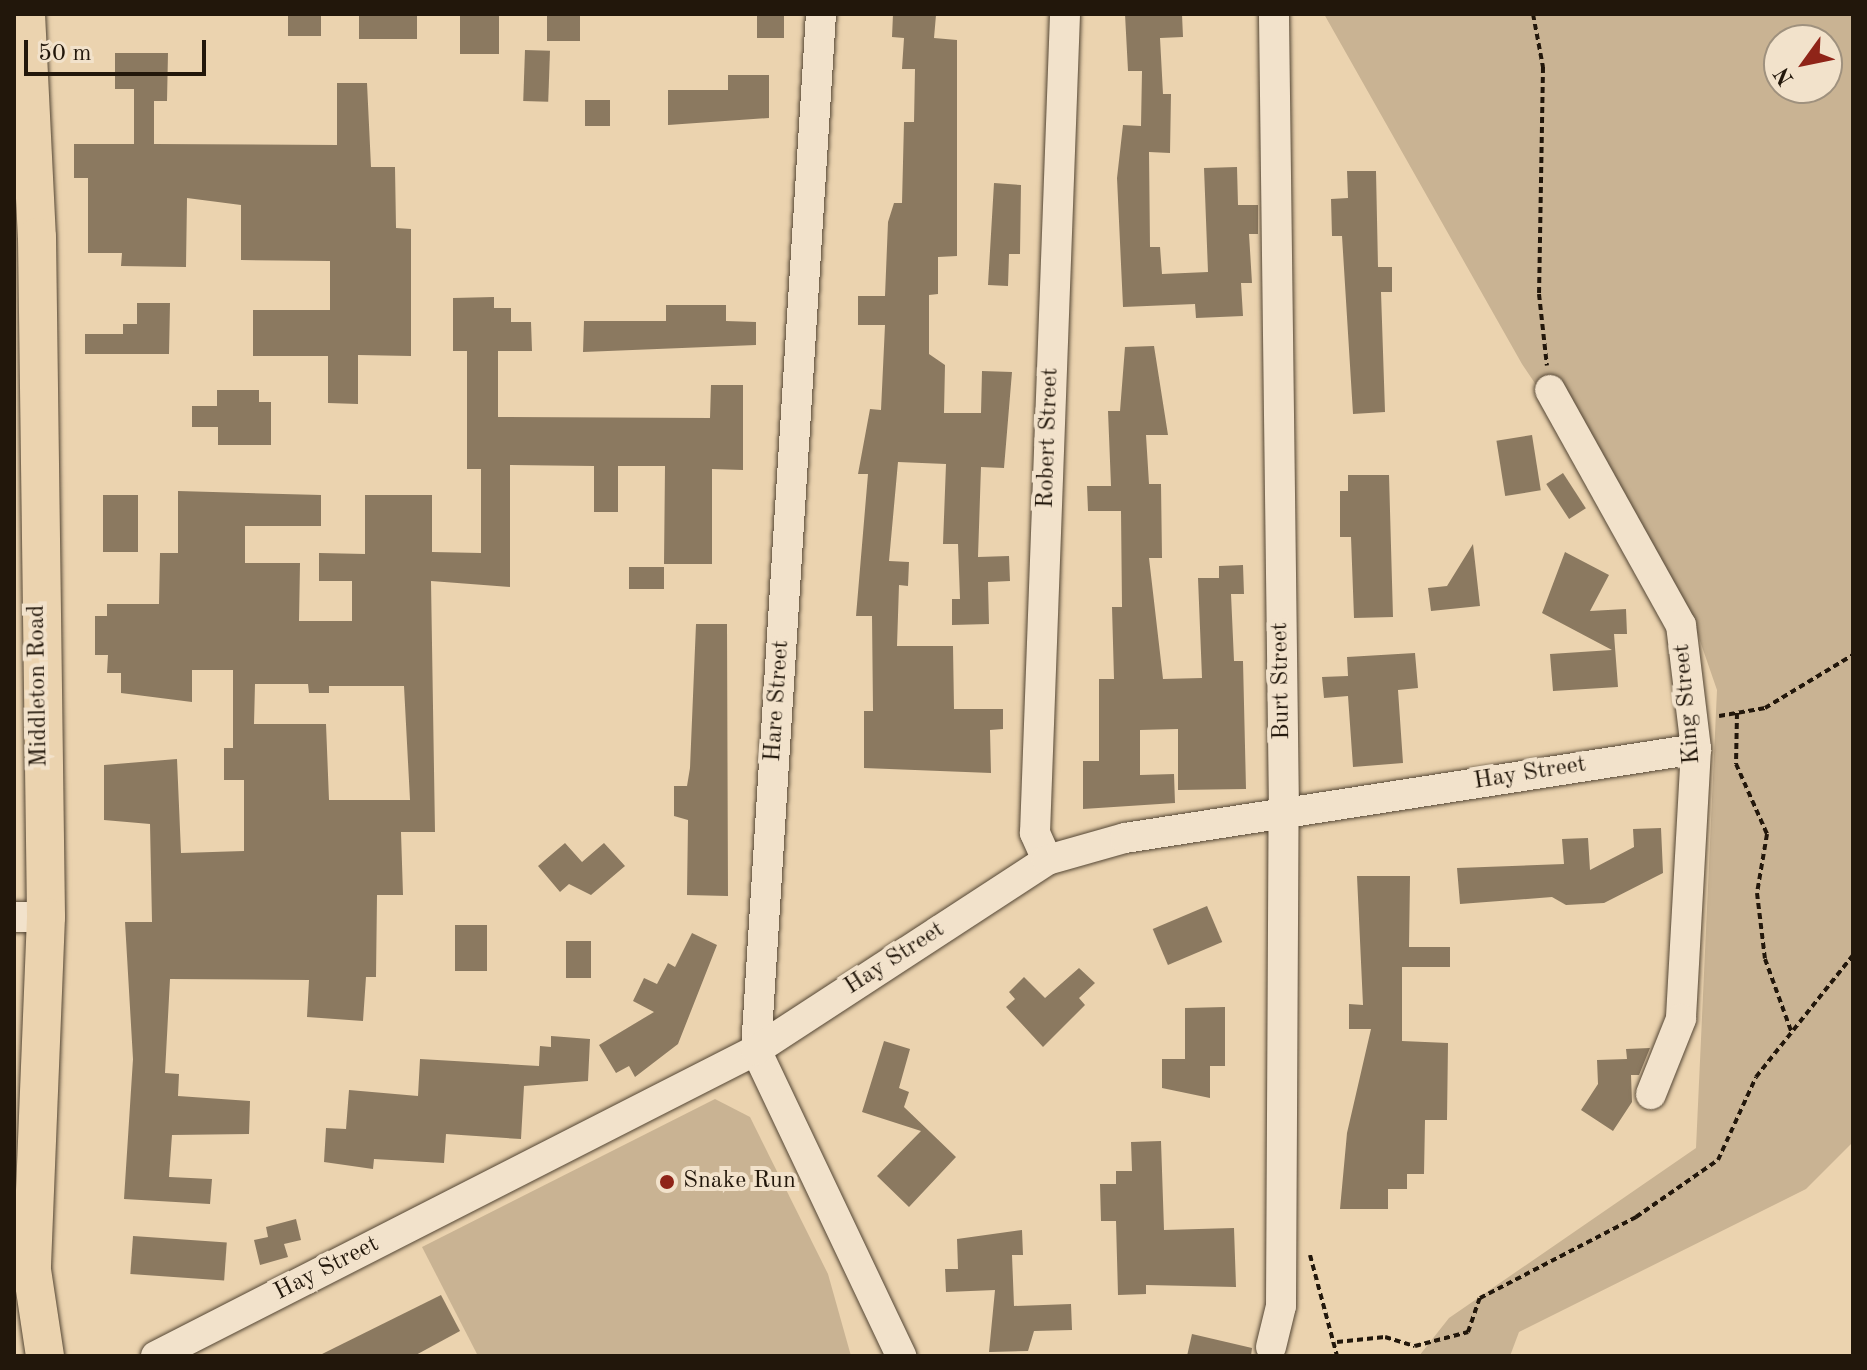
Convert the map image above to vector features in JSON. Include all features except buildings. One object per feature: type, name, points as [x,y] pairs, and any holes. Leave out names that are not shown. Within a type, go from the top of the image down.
[{"type":"main road","name":"Middleton Road","points":[[26,14],[32,1270],[45,1356]]},
{"type":"street","name":"Hare Street","points":[[821,14],[756,1050],[901,1356]]},
{"type":"street","name":"Robert Street","points":[[1047,860],[1035,833],[1065,14]]},
{"type":"street","name":"Burt Street","points":[[1271,1347],[1281,1306],[1284,812],[1274,14]]},
{"type":"street","name":"King Street","points":[[1550,390],[1681,625],[1695,735],[1681,1019],[1651,1094]]},
{"type":"street","name":"Hay Street","points":[[156,1356],[756,1050],[1047,860],[1125,838],[1284,812],[1695,735]]},
{"type":"path","points":[[1533,14],[1543,67],[1539,294],[1550,390]]},
{"type":"path","points":[[1695,735],[1737,713],[1765,708],[1853,655]]},
{"type":"path","points":[[1737,713],[1736,764],[1767,834],[1757,893],[1765,959],[1791,1031]]},
{"type":"path","points":[[1337,1356],[1337,1342],[1445,1342],[1468,1332],[1480,1298],[1636,1217],[1718,1160],[1756,1077],[1853,955]]},
{"type":"shaded area","points":[[1324,14],[1853,14],[1853,1142],[1806,1189],[1519,1332],[1510,1356],[1419,1356],[1449,1318],[1696,1148],[1717,690],[1691,615],[1522,364]]},
{"type":"shaded area","name":"Snake Run","points":[[715,1099],[750,1117],[828,1274],[851,1356],[478,1356],[422,1247]]},
{"type":"place","name":"Snake Run","points":[[667,1182]]}]
